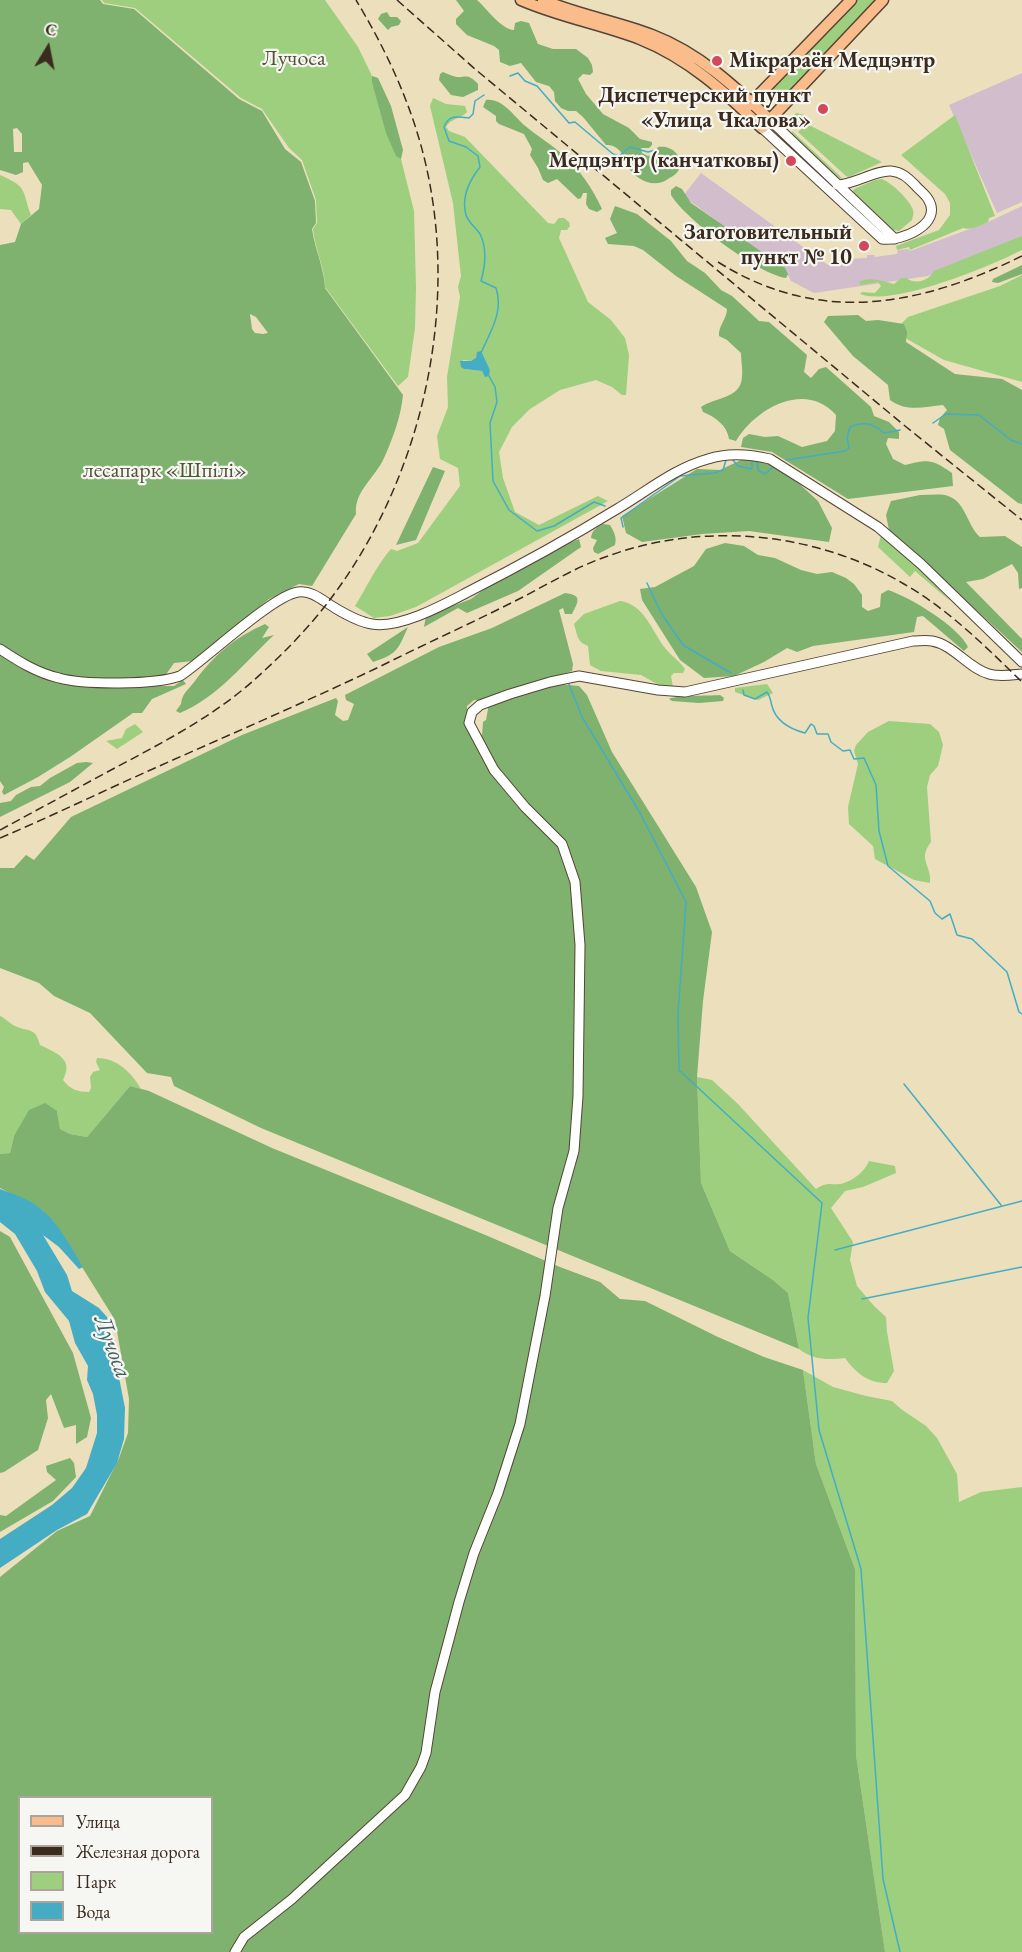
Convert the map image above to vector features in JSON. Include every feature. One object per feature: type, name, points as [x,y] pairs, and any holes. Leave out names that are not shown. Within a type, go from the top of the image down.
[{"type":"main road","points":[[521,0],[563,16],[599,22]]},
{"type":"main road","points":[[543,0],[599,22],[676,46],[698,57],[766,124],[883,0]]},
{"type":"main road","points":[[748,106],[851,0]]},
{"type":"street","points":[[766,124],[882,238],[895,239],[917,231],[928,222],[931,212],[929,200],[904,175],[892,171],[884,172],[856,182],[837,185]]},
{"type":"street","points":[[766,124],[895,239]]},
{"type":"street","points":[[0,649],[30,667],[59,679],[145,683],[170,680],[180,676],[277,601],[298,592],[313,594],[352,617],[373,624],[389,623],[432,609],[468,592],[616,510],[685,468],[707,459],[741,454],[770,459],[878,526],[921,564],[1022,662]]},
{"type":"street","points":[[235,1952],[244,1937],[292,1899],[405,1795],[421,1767],[426,1753],[435,1692],[459,1602],[520,1424],[545,1296],[558,1208],[574,1151],[578,1096],[580,945],[575,882],[561,844],[525,807],[494,770],[469,723],[472,712],[480,705],[510,694],[579,676],[685,693],[913,641],[932,641],[944,645],[971,666],[988,674],[1001,676],[1022,674]]},
{"type":"shaded area","points":[[1022,73],[1022,202],[997,213],[949,105]]},
{"type":"shaded area","points":[[701,173],[828,265],[833,260],[867,258],[867,255],[875,257],[897,254],[898,250],[908,249],[910,251],[986,223],[1022,206],[1022,239],[988,255],[928,276],[814,293],[791,281],[786,271],[683,196]]},
{"type":"green space","name":"лесапарк «Шпілі»","points":[[0,0],[100,0],[103,4],[134,9],[239,99],[262,111],[285,149],[301,162],[315,201],[316,223],[312,229],[325,288],[403,395],[396,427],[384,458],[358,498],[356,514],[312,586],[299,584],[269,599],[193,661],[174,663],[158,686],[174,686],[183,680],[186,684],[152,699],[142,713],[133,713],[70,757],[4,795],[2,792],[4,787],[0,781],[0,245],[15,242],[21,224],[39,209],[42,185],[28,162],[23,163],[23,172],[16,175],[0,170]],"holes":[[[17,128],[22,134],[22,152],[14,152],[13,129]],[[250,314],[256,317],[268,333],[255,333],[252,329]]]},
{"type":"green space","name":"Лучоса","points":[[102,0],[325,0],[358,47],[389,111],[414,211],[415,328],[408,377],[398,386],[325,287],[313,229],[317,223],[316,200],[302,160],[289,148],[262,109],[241,98],[135,8],[104,3]]},
{"type":"green space","points":[[456,0],[477,0],[505,27],[514,30],[515,23],[521,21],[529,23],[538,44],[553,49],[576,49],[588,58],[593,72],[590,75],[583,74],[578,79],[586,94],[603,114],[629,128],[640,139],[652,142],[649,148],[641,148],[642,153],[648,156],[653,155],[658,147],[667,147],[674,151],[680,161],[677,172],[663,182],[651,183],[640,179],[627,166],[621,152],[606,145],[583,117],[576,111],[561,108],[555,101],[554,92],[549,86],[536,82],[521,63],[510,66],[500,62],[499,50],[467,35],[456,24],[456,19],[464,11]]},
{"type":"green space","points":[[856,0],[875,0],[780,100],[770,91]]},
{"type":"green space","points":[[387,12],[390,17],[397,17],[401,21],[399,25],[388,30],[378,19],[381,14]]},
{"type":"green space","points":[[443,72],[452,76],[471,78],[478,84],[478,90],[463,97],[451,95],[439,80]]},
{"type":"green space","points":[[372,76],[378,78],[391,106],[403,150],[401,159],[396,156],[386,133]]},
{"type":"green space","points":[[433,98],[446,104],[465,106],[467,112],[448,124],[446,127],[449,131],[465,137],[548,223],[554,224],[559,218],[564,218],[569,222],[570,226],[567,230],[561,230],[559,238],[588,302],[611,320],[625,338],[629,355],[626,395],[596,380],[560,390],[530,409],[512,427],[499,452],[503,478],[515,512],[539,525],[598,496],[608,501],[416,607],[390,616],[374,618],[355,606],[381,562],[391,549],[397,551],[418,543],[460,486],[458,468],[440,459],[437,436],[448,407],[447,377],[460,297],[458,287],[461,276],[453,203],[430,106]],"holes":[[[483,356],[490,370],[485,376],[482,371],[464,369],[463,360],[471,361]]]},
{"type":"green space","points":[[486,100],[502,104],[524,125],[568,159],[585,179],[602,209],[597,212],[589,209],[586,204],[587,193],[583,193],[578,199],[557,179],[548,183],[543,180],[530,155],[532,149],[524,134],[499,124],[496,116],[483,107]]},
{"type":"green space","points":[[796,113],[805,115],[805,122],[796,130],[792,125],[792,117]]},
{"type":"green space","points":[[955,115],[995,216],[976,227],[963,228],[910,250],[909,247],[897,250],[896,246],[939,230],[950,215],[950,203],[945,194],[901,155]]},
{"type":"green space","points":[[807,124],[882,162],[849,177],[846,176],[798,132]]},
{"type":"green space","points":[[792,131],[843,179],[838,178],[791,134]]},
{"type":"green space","points":[[0,175],[16,183],[23,190],[31,215],[21,224],[11,210],[0,209]]},
{"type":"green space","points":[[881,179],[900,192],[913,210],[912,220],[899,231],[889,229],[852,194],[854,189]]},
{"type":"green space","points":[[676,186],[682,189],[691,203],[785,268],[788,274],[786,278],[758,267],[706,231],[671,195],[671,190]]},
{"type":"green space","points":[[615,206],[637,214],[671,241],[687,261],[705,273],[721,290],[732,296],[759,321],[769,322],[807,355],[804,372],[811,378],[819,369],[826,367],[871,407],[874,416],[889,422],[899,432],[899,439],[888,438],[886,444],[893,459],[905,465],[925,461],[940,465],[952,473],[953,486],[848,499],[772,452],[741,447],[743,438],[749,434],[765,437],[778,436],[802,447],[827,441],[835,431],[836,415],[824,405],[810,400],[796,399],[768,409],[744,429],[736,441],[729,439],[723,426],[703,412],[701,407],[732,394],[741,384],[741,353],[719,336],[727,309],[676,276],[643,250],[634,246],[608,244],[605,238],[617,233],[610,219]]},
{"type":"green space","points":[[1022,236],[1022,250],[941,283],[894,295],[860,294],[862,292],[875,293],[881,286],[878,282],[861,285],[859,282],[863,280],[894,284],[901,278],[922,281],[934,271]]},
{"type":"green space","points":[[1022,265],[1022,274],[998,283],[992,282],[993,279]]},
{"type":"green space","points":[[1022,275],[1022,382],[944,360],[907,339],[899,326],[908,317],[1000,286]]},
{"type":"green space","points":[[858,315],[866,321],[878,320],[904,324],[907,332],[906,342],[955,374],[1002,379],[1022,390],[1022,504],[950,450],[944,429],[938,425],[940,418],[947,410],[943,405],[909,407],[890,400],[888,385],[853,356],[824,322],[828,316]]},
{"type":"green space","points":[[758,458],[794,479],[818,501],[832,528],[829,542],[749,531],[702,534],[642,542],[626,533],[622,516],[697,469],[720,470],[741,460]]},
{"type":"green space","points":[[433,467],[445,471],[416,540],[396,545]]},
{"type":"green space","points":[[920,495],[945,495],[952,498],[962,507],[980,537],[1005,536],[1022,547],[1022,588],[1019,589],[1018,573],[1012,564],[983,579],[966,582],[1022,639],[1022,652],[889,530],[886,515],[891,501]]},
{"type":"green space","points":[[603,524],[610,525],[616,542],[615,545],[598,554],[593,548],[597,540],[591,538],[595,529]]},
{"type":"green space","points":[[881,535],[914,562],[950,601],[915,571],[910,577],[878,547]]},
{"type":"green space","points":[[579,539],[581,547],[518,591],[467,613],[458,608],[424,627],[426,616],[471,599],[501,577],[547,552]]},
{"type":"green space","points":[[725,543],[744,546],[758,555],[775,558],[801,570],[817,574],[832,572],[846,578],[862,595],[862,607],[868,611],[880,607],[881,594],[888,590],[921,606],[945,622],[968,647],[964,651],[923,616],[917,617],[914,632],[813,646],[797,652],[787,648],[734,676],[704,678],[680,660],[642,600],[640,589],[655,587],[694,566],[706,549]]},
{"type":"green space","points":[[565,593],[577,597],[578,600],[572,614],[565,614],[563,608],[559,610],[573,664],[572,671],[557,676],[557,684],[579,686],[587,695],[612,752],[696,887],[712,932],[703,1001],[697,1077],[701,1183],[730,1251],[788,1293],[799,1349],[261,1128],[174,1086],[171,1077],[147,1073],[90,1013],[54,996],[39,983],[0,968],[0,868],[14,868],[26,855],[34,860],[71,817],[242,735],[336,698],[338,701],[335,715],[343,721],[348,720],[354,704],[346,700],[345,695],[439,647],[492,628]],"holes":[[[474,700],[485,701],[488,709],[486,720],[483,722],[482,735],[478,734],[475,724],[467,716],[467,706]]]},
{"type":"green space","points":[[620,601],[635,607],[647,619],[665,648],[685,669],[683,673],[674,673],[671,676],[673,687],[659,685],[641,675],[601,671],[590,665],[588,646],[579,640],[574,624],[584,614]]},
{"type":"green space","points":[[265,624],[269,627],[262,638],[274,635],[241,668],[207,698],[180,713],[176,711],[186,691],[218,655],[244,635]]},
{"type":"green space","points":[[408,627],[396,650],[373,662],[367,654]]},
{"type":"green space","points":[[767,684],[773,693],[758,700],[735,692],[735,688]]},
{"type":"green space","points":[[720,695],[724,698],[723,701],[699,703],[669,699],[685,696]]},
{"type":"green space","points":[[889,721],[930,724],[939,732],[943,745],[938,766],[930,775],[927,787],[931,842],[925,858],[930,883],[914,880],[875,859],[873,846],[849,824],[848,807],[858,764],[854,751],[856,745],[868,732]]},
{"type":"green space","points":[[135,724],[143,732],[117,749],[106,741],[122,738],[126,729]]},
{"type":"green space","points":[[77,763],[93,763],[70,782],[0,817],[0,803],[11,801],[16,795],[31,787],[40,786]]},
{"type":"green space","points":[[0,1016],[13,1025],[33,1032],[40,1045],[62,1058],[66,1067],[63,1080],[68,1086],[89,1092],[90,1077],[93,1072],[100,1070],[96,1062],[97,1058],[111,1061],[123,1068],[141,1089],[130,1086],[87,1137],[70,1134],[60,1129],[57,1111],[14,1136],[10,1153],[0,1154]]},
{"type":"green space","points":[[697,1077],[712,1080],[738,1104],[816,1189],[828,1184],[840,1184],[852,1180],[862,1172],[869,1161],[895,1166],[896,1173],[863,1187],[845,1191],[831,1208],[853,1242],[850,1260],[857,1286],[886,1317],[894,1371],[887,1383],[880,1383],[863,1376],[845,1358],[821,1358],[799,1349],[788,1293],[730,1251],[701,1183]]},
{"type":"green space","points":[[130,1086],[149,1091],[272,1148],[600,1282],[620,1299],[645,1301],[718,1337],[764,1357],[803,1370],[816,1464],[855,1569],[856,1755],[885,1952],[0,1952],[0,1577],[57,1531],[90,1516],[119,1458],[128,1433],[129,1399],[115,1320],[77,1259],[42,1210],[0,1188],[0,1154],[10,1153],[14,1136],[29,1110],[45,1103],[57,1111],[60,1129],[70,1134],[87,1137]]},
{"type":"green space","points":[[0,1231],[10,1237],[73,1353],[91,1418],[87,1437],[76,1444],[76,1425],[64,1428],[51,1394],[46,1400],[48,1418],[38,1450],[0,1473]]},
{"type":"green space","points":[[803,1370],[833,1387],[892,1401],[926,1426],[937,1438],[957,1474],[959,1502],[981,1492],[1022,1487],[1022,1952],[885,1952],[856,1755],[855,1569],[816,1464]]},
{"type":"green space","points":[[70,1458],[74,1463],[76,1477],[53,1501],[0,1532],[0,1515],[6,1516],[56,1480],[47,1472],[46,1466]]},
{"type":"water","points":[[481,351],[490,370],[489,376],[485,377],[482,371],[464,369],[460,361],[471,361],[476,358],[477,352]]},
{"type":"water","points":[[0,1189],[29,1201],[52,1219],[83,1267],[79,1269],[59,1247],[43,1235],[67,1275],[72,1291],[99,1308],[107,1317],[125,1408],[124,1439],[117,1463],[87,1514],[57,1530],[0,1568],[0,1539],[52,1505],[72,1488],[86,1468],[97,1433],[97,1415],[93,1394],[87,1380],[88,1366],[75,1343],[69,1321],[45,1292],[37,1271],[15,1234],[0,1222]]},
{"type":"waterway","points":[[510,76],[518,73],[525,81],[537,86],[569,123],[575,122],[613,154],[619,156],[630,147],[648,152],[655,150]]},
{"type":"waterway","points":[[481,353],[495,322],[498,297],[496,288],[481,281],[484,245],[480,234],[467,218],[465,208],[467,190],[480,167],[478,156],[466,147],[449,141],[444,127],[448,120],[454,117],[469,118],[473,114],[475,101],[484,95]]},
{"type":"waterway","points":[[619,156],[626,161]]},
{"type":"waterway","points":[[489,376],[495,387],[497,402],[490,423],[493,481],[509,510],[537,531],[554,526],[594,502],[605,506]]},
{"type":"waterway","points":[[933,423],[946,414],[979,415],[1011,440],[1022,444]]},
{"type":"waterway","points":[[786,460],[845,451],[849,448],[847,438],[850,427],[855,425],[868,424],[884,433],[900,430]]},
{"type":"waterway","points":[[732,459],[738,466],[751,469],[752,461],[757,460],[758,470],[765,474],[772,468]]},
{"type":"waterway","points":[[623,527],[621,518],[680,476],[723,470],[726,460]]},
{"type":"waterway","points":[[647,583],[661,613],[683,645],[731,673]]},
{"type":"waterway","points":[[569,684],[582,717],[640,813],[686,902],[678,1014],[679,1070],[822,1203],[808,1318],[819,1430],[861,1569],[883,1879],[900,1952]]},
{"type":"waterway","points":[[743,690],[744,695],[755,699],[767,692],[774,712],[784,724],[805,733],[811,724],[817,734],[828,734],[831,742],[843,751],[850,750],[854,759],[864,758],[876,785],[879,831],[888,866],[930,901],[935,913],[942,919],[950,914],[957,935],[972,939],[1007,972],[1019,1012],[1022,1014]]},
{"type":"waterway","points":[[904,1084],[1001,1205]]},
{"type":"waterway","points":[[835,1250],[1022,1201]]},
{"type":"waterway","points":[[862,1299],[1022,1267]]},
{"type":"railway","points":[[0,830],[185,730],[220,707],[253,681],[293,643],[329,601],[362,553],[389,500],[410,445],[426,388],[435,329],[438,269],[434,211],[423,153],[411,113],[377,37],[356,0]]},
{"type":"railway","points":[[397,0],[475,69],[905,426],[1022,520]]},
{"type":"railway","points":[[718,262],[756,282],[794,295],[832,301],[870,302],[908,297],[946,287],[1022,256]]},
{"type":"railway","points":[[0,838],[355,678],[586,565],[645,545],[683,538],[759,537],[797,543],[870,566],[904,584],[936,605],[966,629],[1022,682]]},
{"type":"place","name":"Мікрараён Медцэнтр","points":[[717,61]]},
{"type":"place","name":"Диспетчерский пункт «Улица Чкалова»","points":[[823,109]]},
{"type":"place","name":"Медцэнтр (канчатковы)","points":[[791,161]]},
{"type":"place","name":"Заготовительный пункт № 10","points":[[864,246]]}]
